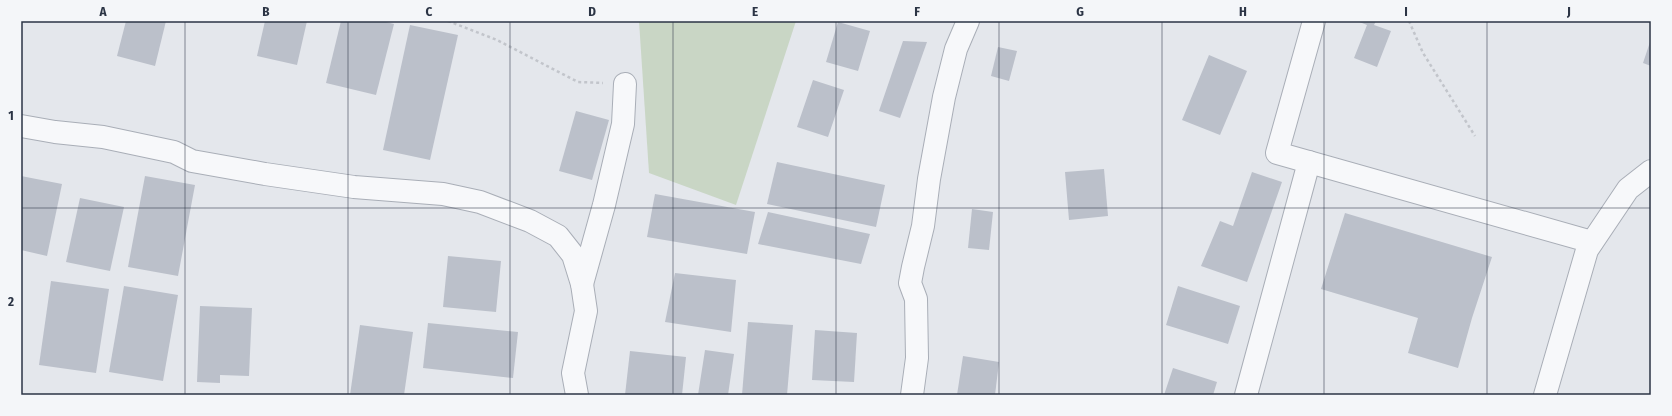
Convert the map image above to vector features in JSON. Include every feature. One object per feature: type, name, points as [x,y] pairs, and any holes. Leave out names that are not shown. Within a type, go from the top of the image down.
[{"type":"street","points":[[912,395],[917,358],[916,299],[910,283],[912,267],[923,226],[929,179],[944,97],[956,49],[968,21]]},
{"type":"street","points":[[1314,21],[1277,153],[1592,242]]},
{"type":"street","points":[[582,284],[604,205],[623,124],[625,84]]},
{"type":"street","points":[[21,126],[55,132],[103,137],[174,152],[192,161],[265,174],[354,187],[443,194],[480,202],[530,221],[558,236],[573,256],[582,284],[586,311],[572,373],[573,391]]},
{"type":"street","points":[[1246,395],[1309,162]]},
{"type":"street","points":[[1545,395],[1587,250],[1628,190],[1651,171]]},
{"type":"path","points":[[448,21],[497,40],[578,82],[625,84]]},
{"type":"path","points":[[1409,21],[1423,53],[1475,136]]},
{"type":"green space","points":[[639,21],[796,21],[736,205],[649,173]]},
{"type":"building","points":[[126,21],[166,21],[155,66],[117,56]]},
{"type":"building","points":[[265,21],[307,21],[297,65],[257,56]]},
{"type":"building","points":[[341,21],[382,21],[394,24],[376,95],[326,83]]},
{"type":"building","points":[[1357,21],[1376,21],[1374,25],[1391,31],[1377,67],[1354,58],[1367,25]]},
{"type":"building","points":[[838,22],[870,31],[858,71],[826,62]]},
{"type":"building","points":[[410,25],[458,35],[430,160],[383,150]]},
{"type":"building","points":[[1651,39],[1651,66],[1643,63]]},
{"type":"building","points":[[903,41],[927,42],[900,118],[879,111]]},
{"type":"building","points":[[998,47],[1017,51],[1009,81],[991,76]]},
{"type":"building","points":[[1209,55],[1247,71],[1220,135],[1182,120]]},
{"type":"building","points":[[813,80],[844,90],[828,137],[797,127]]},
{"type":"building","points":[[576,111],[609,120],[592,180],[559,171]]},
{"type":"building","points":[[777,162],[885,185],[876,227],[767,204]]},
{"type":"building","points":[[1104,169],[1108,216],[1069,220],[1065,172]]},
{"type":"building","points":[[1252,172],[1282,182],[1247,282],[1201,266],[1220,221],[1233,226]]},
{"type":"building","points":[[21,176],[62,184],[47,256],[21,250]]},
{"type":"building","points":[[145,176],[195,185],[178,276],[128,267]]},
{"type":"building","points":[[655,194],[755,212],[747,254],[647,237]]},
{"type":"building","points":[[80,198],[124,207],[110,271],[66,262]]},
{"type":"building","points":[[972,209],[993,212],[989,250],[968,248]]},
{"type":"building","points":[[768,212],[870,234],[861,264],[758,244]]},
{"type":"building","points":[[1345,213],[1492,257],[1472,318],[1458,368],[1408,353],[1418,318],[1321,289]]},
{"type":"building","points":[[448,256],[501,261],[496,312],[443,307]]},
{"type":"building","points":[[675,273],[736,280],[731,332],[665,322]]},
{"type":"building","points":[[51,281],[109,289],[96,373],[39,365]]},
{"type":"building","points":[[124,286],[178,295],[163,381],[109,372]]},
{"type":"building","points":[[1178,286],[1240,306],[1228,344],[1166,325]]},
{"type":"building","points":[[200,306],[252,308],[249,376],[220,375],[220,383],[197,382]]},
{"type":"building","points":[[748,322],[793,325],[787,395],[742,395]]},
{"type":"building","points":[[428,323],[518,332],[513,378],[423,368]]},
{"type":"building","points":[[360,325],[413,332],[404,395],[350,395]]},
{"type":"building","points":[[815,330],[857,333],[854,382],[812,380]]},
{"type":"building","points":[[705,350],[734,354],[728,395],[698,395]]},
{"type":"building","points":[[630,351],[686,357],[682,395],[625,395]]},
{"type":"building","points":[[963,356],[999,362],[995,395],[957,395]]},
{"type":"building","points":[[1173,368],[1217,382],[1213,395],[1164,395]]}]
